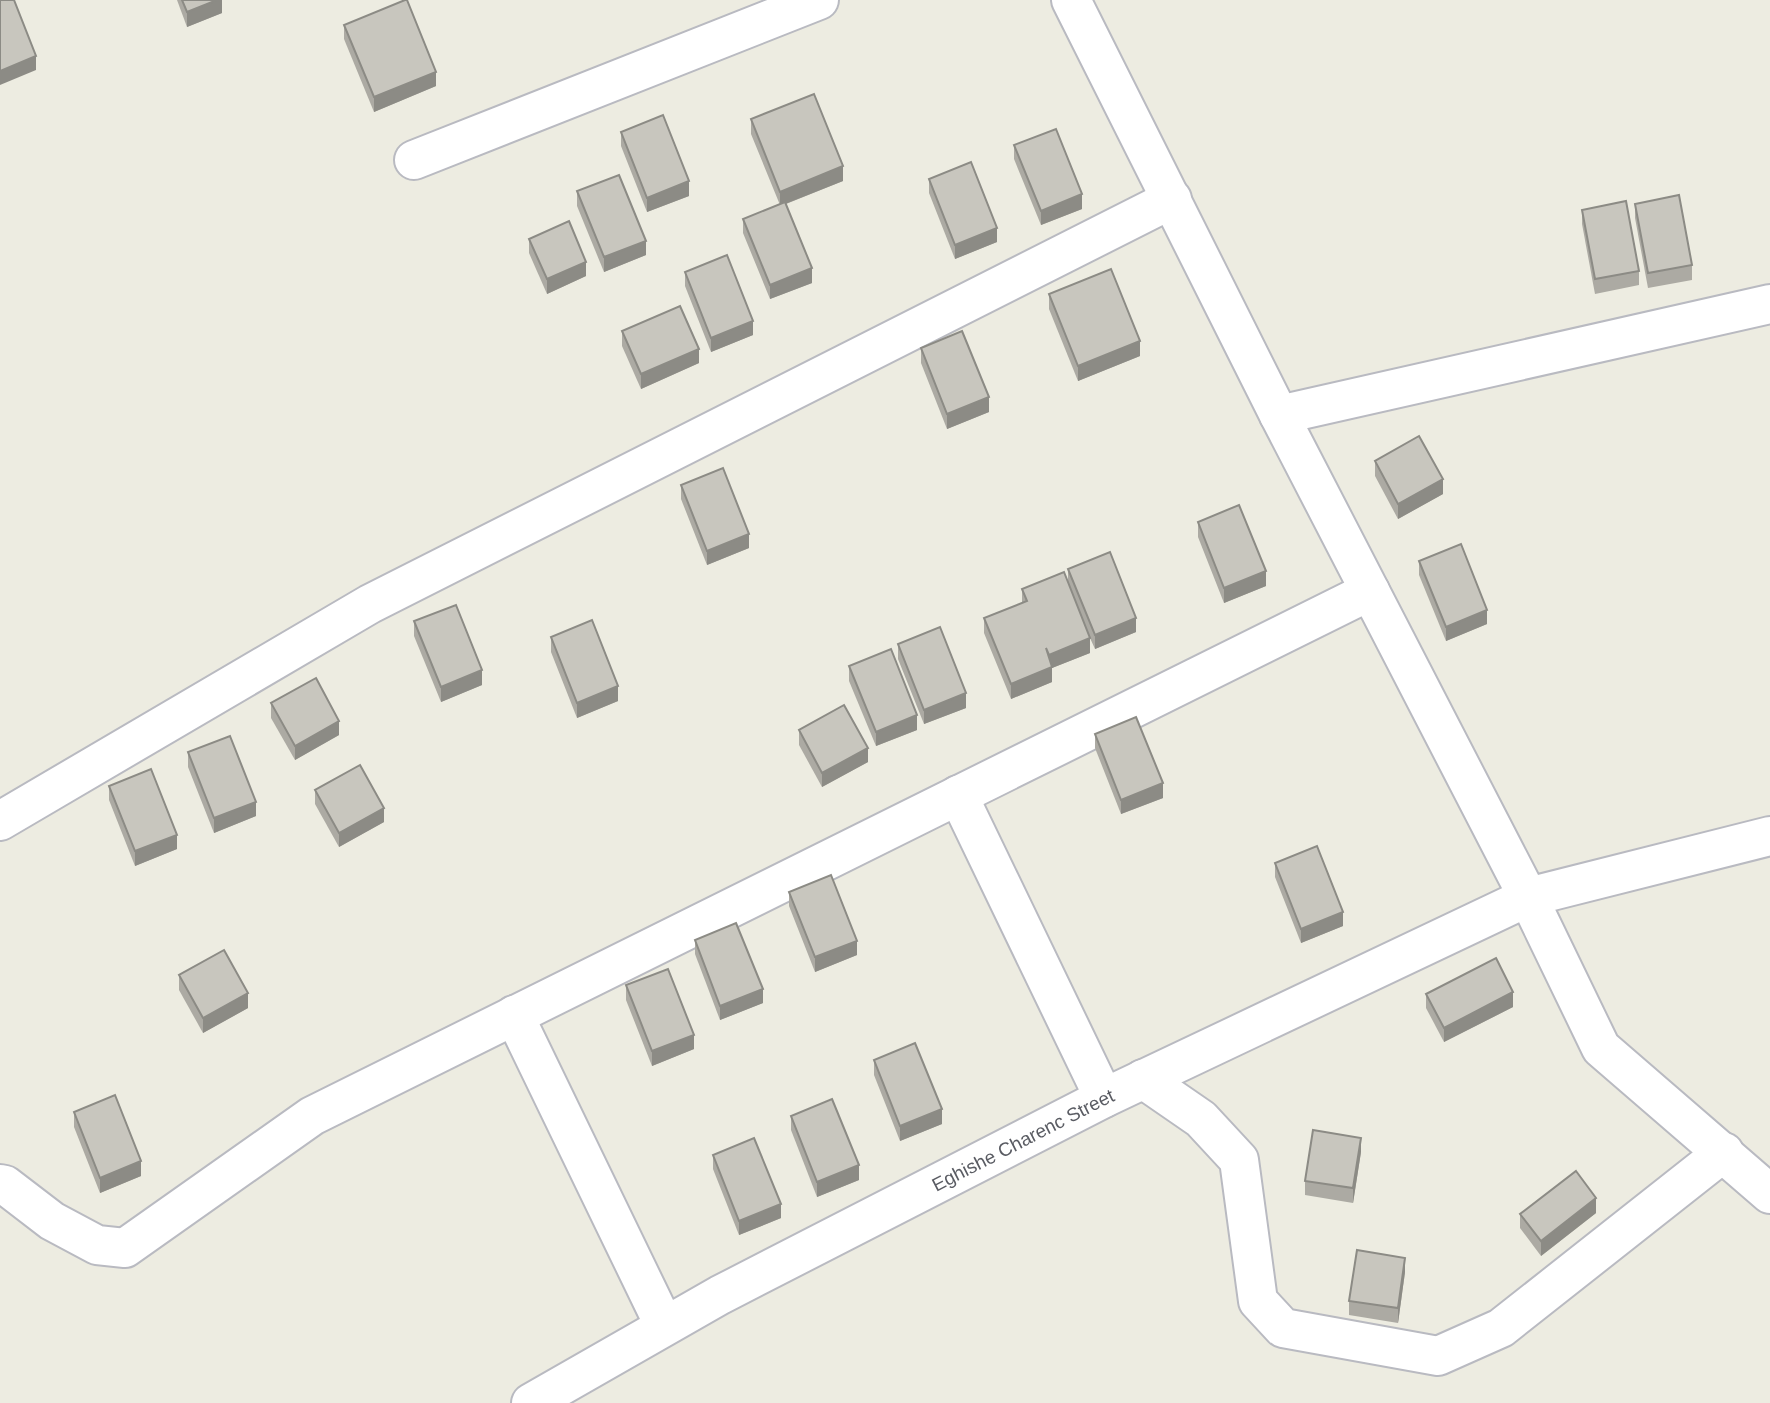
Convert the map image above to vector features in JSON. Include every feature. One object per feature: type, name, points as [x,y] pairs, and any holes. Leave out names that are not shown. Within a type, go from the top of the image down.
[{"type":"street","points":[[414,160],[819,0]]},
{"type":"street","points":[[1070,0],[1279,415],[1528,897],[1601,1048],[1770,1194]]},
{"type":"street","points":[[0,821],[370,604],[1172,199]]},
{"type":"street","points":[[1279,415],[1770,304]]},
{"type":"street","points":[[0,1184],[52,1221],[97,1245],[125,1248],[312,1116],[1370,590]]},
{"type":"street","points":[[958,795],[1104,1098]]},
{"type":"street","name":"Eghishe Charenc Street","points":[[531,1403],[664,1325],[1104,1098],[1528,897],[1770,836]]},
{"type":"street","points":[[514,1015],[664,1325]]},
{"type":"street","points":[[1143,1079],[1201,1119],[1239,1160],[1258,1301],[1283,1328],[1438,1356],[1501,1328],[1724,1152]]},
{"type":"building","points":[[0,0],[14,0],[36,56],[0,71]]},
{"type":"building","points":[[182,0],[217,0],[187,12]]},
{"type":"building","points":[[405,0],[436,72],[374,97],[344,25]]},
{"type":"building","points":[[814,94],[843,166],[780,192],[751,119]]},
{"type":"building","points":[[663,115],[689,181],[647,198],[621,132]]},
{"type":"building","points":[[1056,129],[1082,194],[1041,211],[1014,145]]},
{"type":"building","points":[[971,162],[997,228],[955,245],[929,179]]},
{"type":"building","points":[[619,175],[646,241],[604,257],[577,191]]},
{"type":"building","points":[[1679,195],[1692,265],[1648,273],[1635,204]]},
{"type":"building","points":[[1626,201],[1639,271],[1595,279],[1582,210]]},
{"type":"building","points":[[785,202],[812,268],[770,285],[743,219]]},
{"type":"building","points":[[569,221],[586,262],[547,279],[529,239]]},
{"type":"building","points":[[727,255],[753,321],[711,338],[685,272]]},
{"type":"building","points":[[1111,269],[1140,341],[1078,366],[1049,294]]},
{"type":"building","points":[[680,306],[699,349],[641,374],[622,331]]},
{"type":"building","points":[[962,331],[989,397],[947,414],[921,348]]},
{"type":"building","points":[[1419,436],[1443,479],[1398,504],[1375,461]]},
{"type":"building","points":[[723,468],[749,534],[707,551],[681,485]]},
{"type":"building","points":[[1239,505],[1266,571],[1224,588],[1198,522]]},
{"type":"building","points":[[1461,544],[1487,610],[1446,627],[1419,561]]},
{"type":"building","points":[[1110,552],[1136,618],[1095,635],[1068,569]]},
{"type":"building","points":[[1064,572],[1090,638],[1049,655],[1046,648],[1052,667],[1011,684],[984,618],[1027,601],[1022,589]]},
{"type":"building","points":[[456,605],[482,670],[441,687],[414,621]]},
{"type":"building","points":[[592,620],[618,686],[577,703],[551,637]]},
{"type":"building","points":[[940,627],[966,693],[924,710],[898,644]]},
{"type":"building","points":[[891,649],[917,715],[876,732],[849,666]]},
{"type":"building","points":[[316,678],[339,721],[295,746],[271,703]]},
{"type":"building","points":[[844,705],[868,748],[822,773],[799,730]]},
{"type":"building","points":[[1136,717],[1163,783],[1121,800],[1095,734]]},
{"type":"building","points":[[230,736],[256,802],[214,818],[188,752]]},
{"type":"building","points":[[360,765],[384,808],[339,833],[315,790]]},
{"type":"building","points":[[151,769],[177,835],[135,851],[109,786]]},
{"type":"building","points":[[1317,846],[1343,912],[1301,929],[1275,863]]},
{"type":"building","points":[[831,875],[857,941],[815,957],[789,892]]},
{"type":"building","points":[[736,923],[763,989],[720,1006],[695,940]]},
{"type":"building","points":[[224,950],[248,993],[203,1018],[179,975]]},
{"type":"building","points":[[1496,958],[1513,992],[1444,1028],[1426,994]]},
{"type":"building","points":[[668,969],[694,1035],[652,1051],[626,985]]},
{"type":"building","points":[[915,1043],[942,1109],[900,1126],[874,1060]]},
{"type":"building","points":[[115,1095],[141,1161],[100,1178],[74,1112]]},
{"type":"building","points":[[832,1099],[859,1165],[817,1182],[791,1116]]},
{"type":"building","points":[[1313,1130],[1361,1138],[1353,1188],[1305,1181]]},
{"type":"building","points":[[754,1138],[781,1204],[739,1221],[713,1155]]},
{"type":"building","points":[[1576,1171],[1596,1198],[1541,1241],[1520,1214]]},
{"type":"building","points":[[1357,1250],[1405,1258],[1398,1308],[1349,1301]]}]
